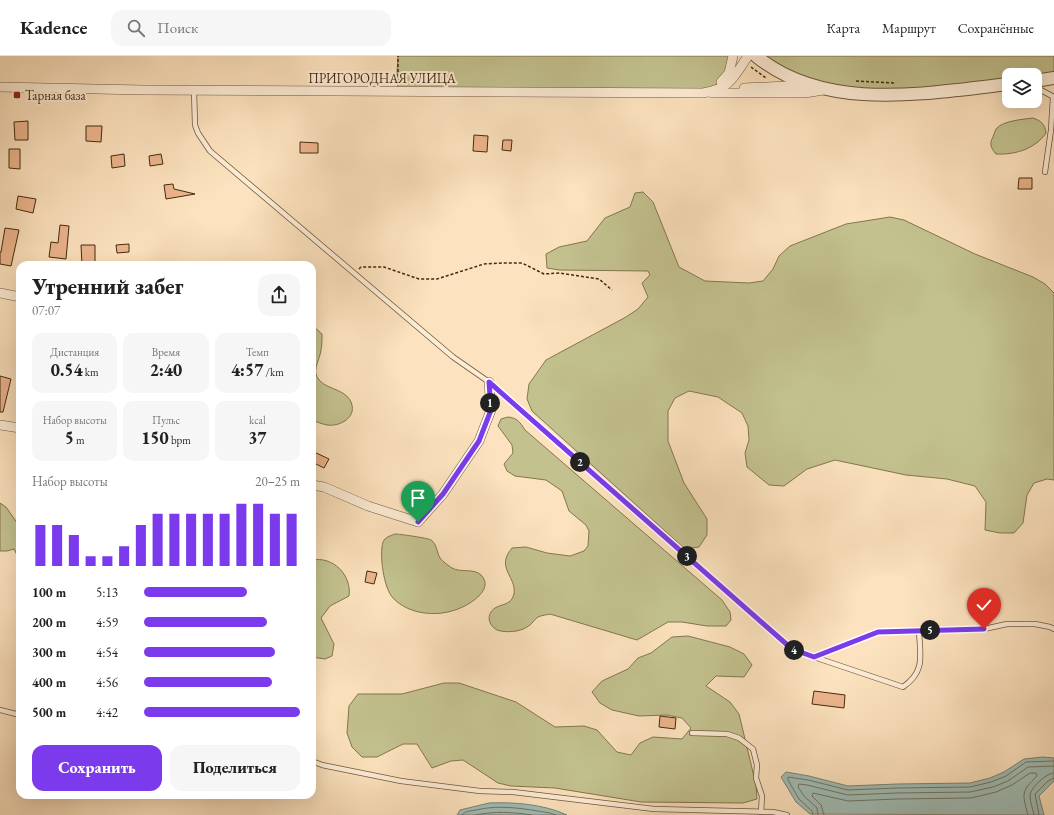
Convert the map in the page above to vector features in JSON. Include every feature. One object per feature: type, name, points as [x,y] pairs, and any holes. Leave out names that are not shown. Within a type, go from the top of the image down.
[{"type":"street","points":[[703,93],[725,79],[731,67],[733,56]]},
{"type":"street","name":"ПРИГОРОДНАЯ УЛИЦА","points":[[0,87],[194,90],[703,93],[718,89],[728,83],[748,56]]},
{"type":"street","points":[[756,56],[780,72],[807,85],[824,90],[864,94],[924,94],[1002,80]]},
{"type":"street","points":[[1042,77],[1054,78]]},
{"type":"street","points":[[703,93],[744,88],[807,85]]},
{"type":"street","points":[[703,93],[805,93],[824,90]]},
{"type":"street","points":[[0,293],[16,296]]},
{"type":"street","points":[[316,486],[324,487],[368,506],[418,522],[443,494],[479,441],[491,410],[489,382]]},
{"type":"street","points":[[0,425],[16,427]]},
{"type":"lane","points":[[194,90],[195,125],[198,133],[210,151],[454,357],[489,382],[792,649],[903,687],[912,681],[921,663],[919,631]]},
{"type":"lane","points":[[1042,90],[1053,97],[1051,130],[1045,172]]},
{"type":"lane","points":[[814,657],[878,632],[984,629],[1007,624],[1035,624],[1050,627],[1054,630]]},
{"type":"lane","points":[[0,710],[16,714]]},
{"type":"lane","points":[[692,733],[728,734],[739,738],[753,750],[757,764],[756,778],[762,796],[761,812]]},
{"type":"lane","points":[[316,763],[401,781],[480,791],[513,792],[654,809],[773,812],[787,815]]},
{"type":"path","points":[[398,56],[398,91]]},
{"type":"path","points":[[853,81],[902,83]]},
{"type":"path","points":[[355,273],[361,267],[384,268],[419,279],[437,279],[484,264],[522,263],[544,274],[560,273],[599,279],[612,290]]},
{"type":"shaded area","points":[[398,56],[733,56],[721,82],[703,93],[398,91]]},
{"type":"shaded area","points":[[756,56],[1054,56],[1054,77],[1042,76],[1042,68],[1002,68],[1002,83],[915,94],[824,90]]},
{"type":"shaded area","points":[[1033,118],[1039,120],[1045,128],[1046,133],[1041,139],[1024,150],[996,154],[991,144],[997,128],[1009,122]]},
{"type":"shaded area","points":[[643,192],[653,202],[679,267],[705,281],[749,283],[763,281],[773,269],[779,256],[790,246],[846,224],[890,217],[904,220],[975,254],[1033,277],[1045,284],[1054,293],[1054,480],[1047,479],[1034,483],[1027,495],[1023,523],[1014,533],[1000,533],[985,530],[986,502],[975,486],[947,479],[906,475],[835,460],[807,469],[784,486],[769,485],[747,467],[745,453],[749,440],[748,426],[742,413],[718,397],[689,391],[675,398],[668,411],[668,441],[684,483],[707,519],[707,535],[699,547],[685,549],[532,411],[527,399],[529,384],[546,360],[626,317],[638,309],[648,297],[642,283],[650,275],[648,271],[559,270],[547,268],[546,254],[559,247],[587,241],[605,218],[630,207],[635,193]]},
{"type":"shaded area","points":[[316,329],[322,334],[320,353],[316,367]]},
{"type":"shaded area","points":[[316,374],[320,381],[324,384],[347,396],[352,406],[350,415],[343,422],[332,425],[316,422]]},
{"type":"shaded area","points":[[508,417],[514,418],[518,421],[525,430],[722,600],[730,612],[731,620],[726,626],[707,626],[682,622],[668,622],[637,640],[550,614],[538,617],[524,629],[512,632],[504,632],[494,628],[489,619],[490,613],[495,608],[510,601],[514,594],[513,582],[506,567],[507,555],[512,548],[526,547],[547,553],[570,556],[584,551],[588,546],[589,531],[586,525],[569,511],[562,491],[546,480],[515,476],[507,471],[504,464],[513,453],[512,445],[498,426],[501,419]]},
{"type":"shaded area","points":[[0,503],[6,507],[16,521],[16,553],[14,549],[0,551]]},
{"type":"shaded area","points":[[395,534],[431,540],[436,546],[440,558],[449,566],[459,570],[475,572],[481,575],[485,581],[485,586],[482,592],[472,602],[447,612],[422,613],[406,608],[390,594],[383,572],[383,542],[386,538]]},
{"type":"shaded area","points":[[316,560],[327,561],[340,569],[344,574],[349,588],[349,596],[330,606],[321,618],[334,644],[332,656],[325,659],[316,658]]},
{"type":"shaded area","points":[[688,636],[730,647],[744,654],[752,665],[744,677],[716,676],[706,686],[730,702],[739,714],[756,785],[757,799],[743,803],[641,802],[555,788],[511,786],[498,783],[463,760],[451,761],[432,768],[417,744],[403,744],[377,757],[362,757],[352,747],[347,733],[349,706],[358,694],[402,694],[444,683],[459,683],[516,702],[555,727],[584,726],[597,730],[617,752],[631,755],[640,743],[653,737],[682,739],[691,728],[682,718],[667,715],[639,716],[612,710],[600,703],[592,692],[602,681],[628,669],[638,658],[651,653],[672,637]]},
{"type":"water","points":[[1043,757],[1054,758],[1054,781],[1039,796],[1044,815],[810,814],[796,802],[781,777],[786,772],[848,786],[970,783],[990,778],[1004,772],[1024,759]]},
{"type":"water","points":[[489,803],[528,804],[548,808],[567,815],[457,815],[460,810]]},
{"type":"building","points":[[28,121],[28,140],[15,140],[14,122]]},
{"type":"building","points":[[86,126],[102,126],[101,142],[86,141]]},
{"type":"building","points":[[474,135],[488,136],[487,152],[473,151]]},
{"type":"building","points":[[503,140],[512,140],[511,151],[502,150]]},
{"type":"building","points":[[300,142],[318,143],[318,153],[300,153]]},
{"type":"building","points":[[9,149],[20,149],[20,169],[9,168]]},
{"type":"building","points":[[124,154],[125,166],[112,168],[111,156]]},
{"type":"building","points":[[161,154],[163,164],[150,166],[149,156]]},
{"type":"building","points":[[1019,178],[1032,178],[1032,189],[1018,189]]},
{"type":"building","points":[[173,184],[174,189],[195,194],[166,199],[164,185]]},
{"type":"building","points":[[18,196],[36,199],[33,213],[16,209]]},
{"type":"building","points":[[60,225],[69,226],[66,259],[49,257],[51,242],[58,243]]},
{"type":"building","points":[[5,228],[19,230],[11,266],[0,264],[0,252]]},
{"type":"building","points":[[129,244],[129,252],[117,253],[116,245]]},
{"type":"building","points":[[81,245],[95,245],[95,261],[82,261]]},
{"type":"building","points":[[0,376],[11,379],[3,412],[0,412]]},
{"type":"building","points":[[316,453],[329,459],[324,468],[316,464]]},
{"type":"building","points":[[367,571],[377,573],[374,584],[365,582]]},
{"type":"building","points":[[814,691],[845,695],[844,708],[812,704]]},
{"type":"building","points":[[660,716],[676,718],[675,729],[659,727]]},
{"type":"place","name":"Тарная база","points":[[17,95]]},
{"type":"route","points":[[418,522],[443,494],[479,441],[491,410],[489,382],[792,649],[814,657],[878,632],[984,629]]}]
